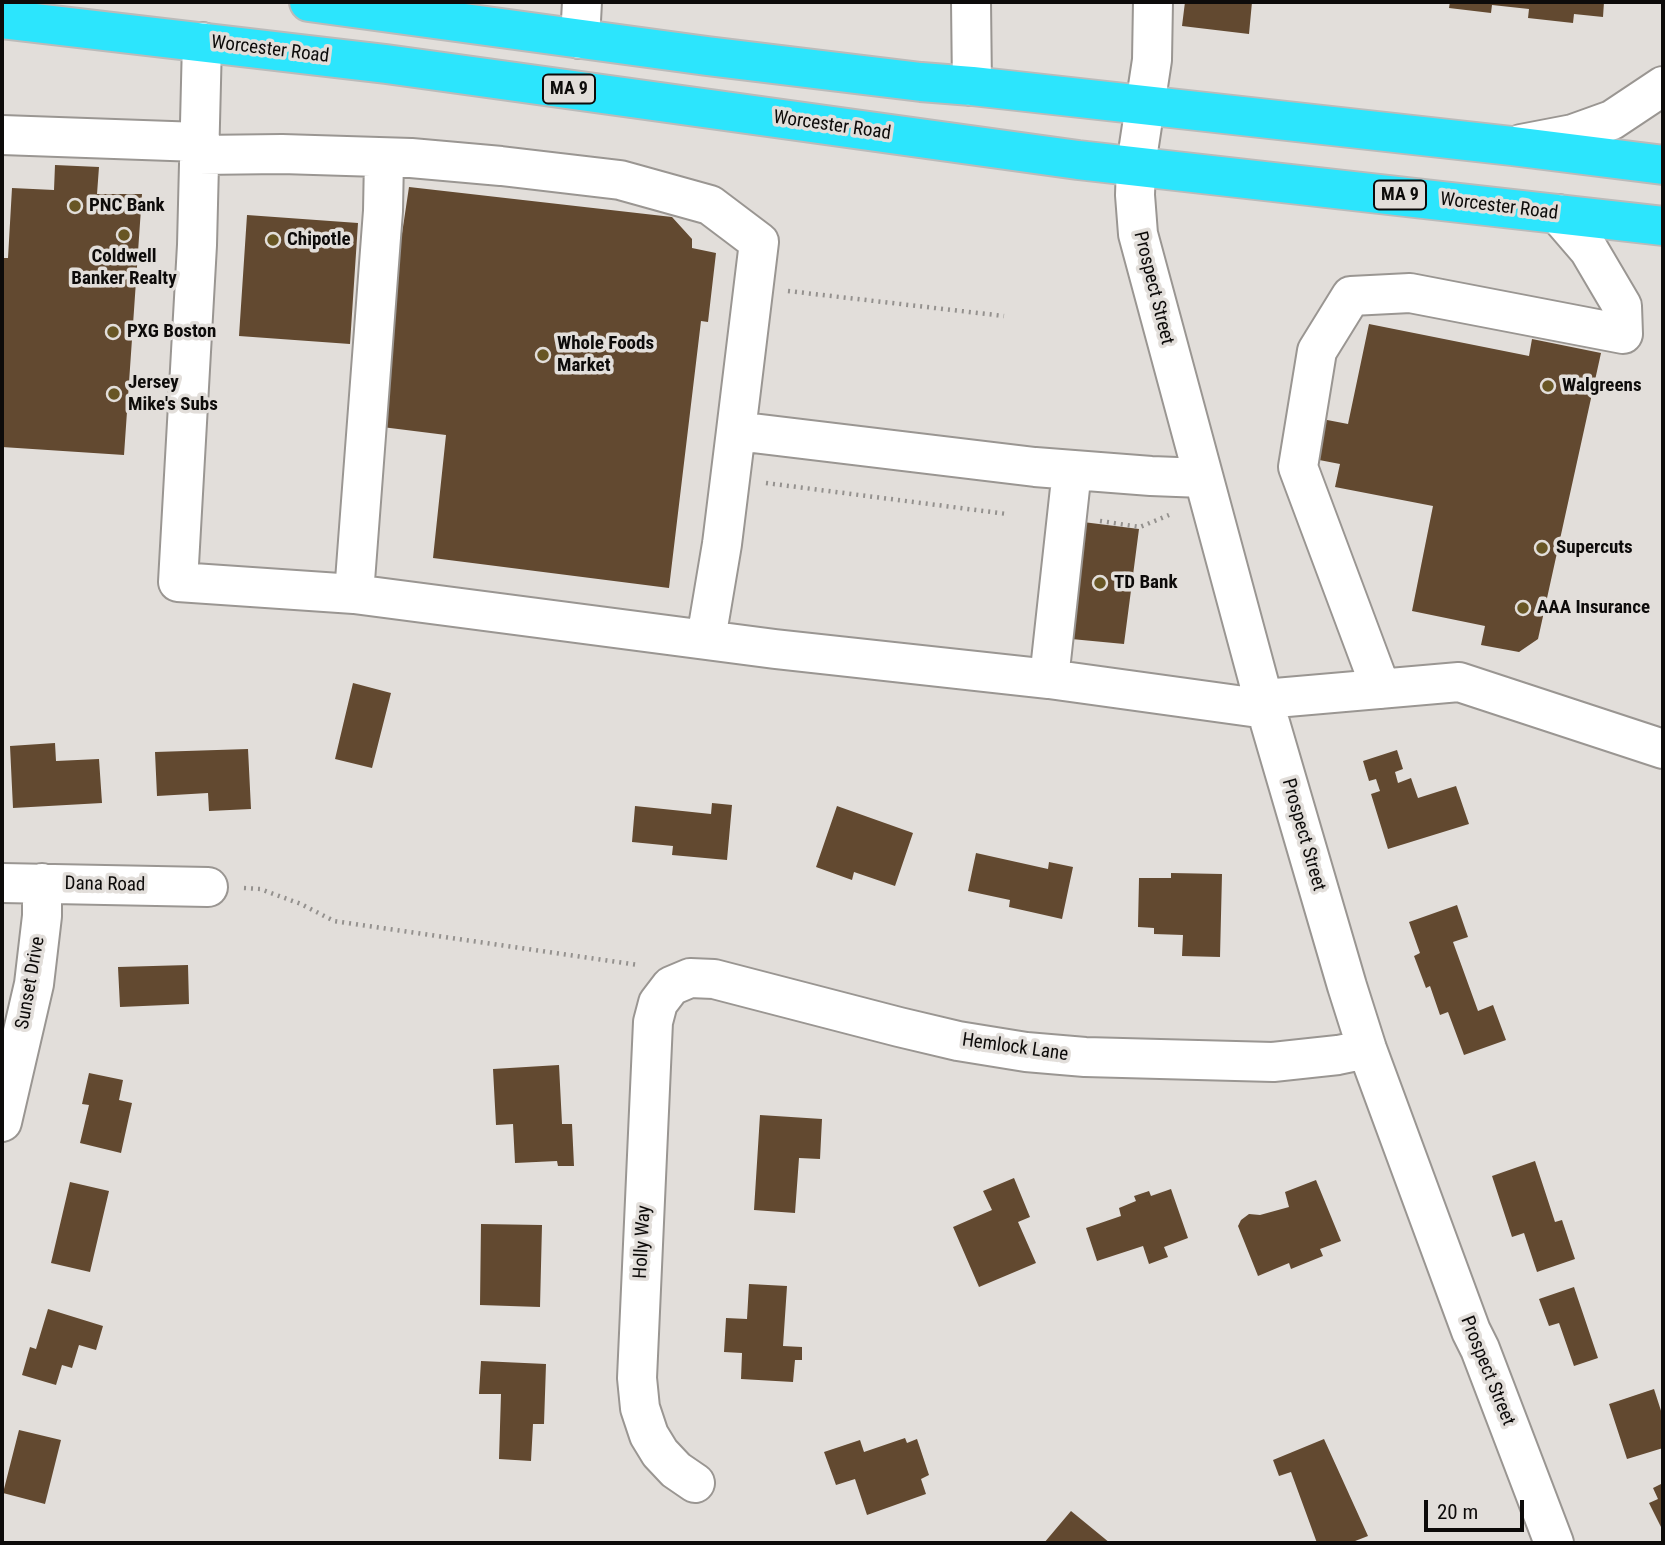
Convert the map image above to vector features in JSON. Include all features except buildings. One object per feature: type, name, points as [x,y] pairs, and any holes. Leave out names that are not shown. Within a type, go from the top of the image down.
[{"type":"highway","points":[[309,2],[581,20],[774,65],[1663,165]]},
{"type":"highway","name":"Worcester Road","points":[[2,19],[386,64],[959,144],[1663,226]]},
{"type":"street","points":[[971,2],[972,86]]},
{"type":"street","name":"Prospect Street","points":[[1153,2],[1152,60],[1136,165],[1138,234],[1265,704],[1367,1049],[1471,1331],[1554,1543]]},
{"type":"street","points":[[202,42],[197,245],[178,582],[354,594],[775,649],[1265,704],[1460,682],[1663,749]]},
{"type":"street","points":[[1511,146],[1573,134],[1612,120],[1663,86]]},
{"type":"street","points":[[2,135],[501,166],[620,180],[710,205],[759,242],[722,544],[706,639]]},
{"type":"street","points":[[354,594],[383,211],[384,158]]},
{"type":"street","points":[[1381,689],[1298,467],[1317,351],[1351,296],[1363,295],[1410,293],[1623,334],[1622,306],[1589,250],[1558,214]]},
{"type":"street","points":[[736,431],[954,459],[1203,478]]},
{"type":"street","points":[[1049,679],[1072,470]]},
{"type":"street","name":"Dana Road","points":[[2,883],[208,887]]},
{"type":"street","name":"Sunset Drive","points":[[2,1122],[34,984],[42,916],[42,883]]},
{"type":"street","name":"Hemlock Lane","points":[[671,986],[690,978],[714,979],[958,1041],[1026,1052],[1085,1057],[1273,1062],[1367,1049]]},
{"type":"street","name":"Holly Way","points":[[671,986],[658,1003],[653,1022],[637,1378],[640,1408],[649,1435],[660,1453],[676,1470],[695,1483]]},
{"type":"path","points":[[783,290],[1004,316]]},
{"type":"path","points":[[758,482],[1007,514]]},
{"type":"path","points":[[1093,520],[1140,527],[1169,515]]},
{"type":"path","points":[[208,887],[260,889],[301,904],[334,921],[638,965]]},
{"type":"place","name":"PNC Bank","points":[[75,206]]},
{"type":"place","name":"Coldwell Banker Realty","points":[[124,235]]},
{"type":"place","name":"Chipotle","points":[[273,240]]},
{"type":"place","name":"PXG Boston","points":[[113,332]]},
{"type":"place","name":"Whole Foods Market","points":[[543,355]]},
{"type":"place","name":"Walgreens","points":[[1548,386]]},
{"type":"place","name":"Jersey Mike's Subs","points":[[114,394]]},
{"type":"place","name":"Supercuts","points":[[1542,548]]},
{"type":"place","name":"TD Bank","points":[[1100,583]]},
{"type":"place","name":"AAA Insurance","points":[[1523,608]]}]
